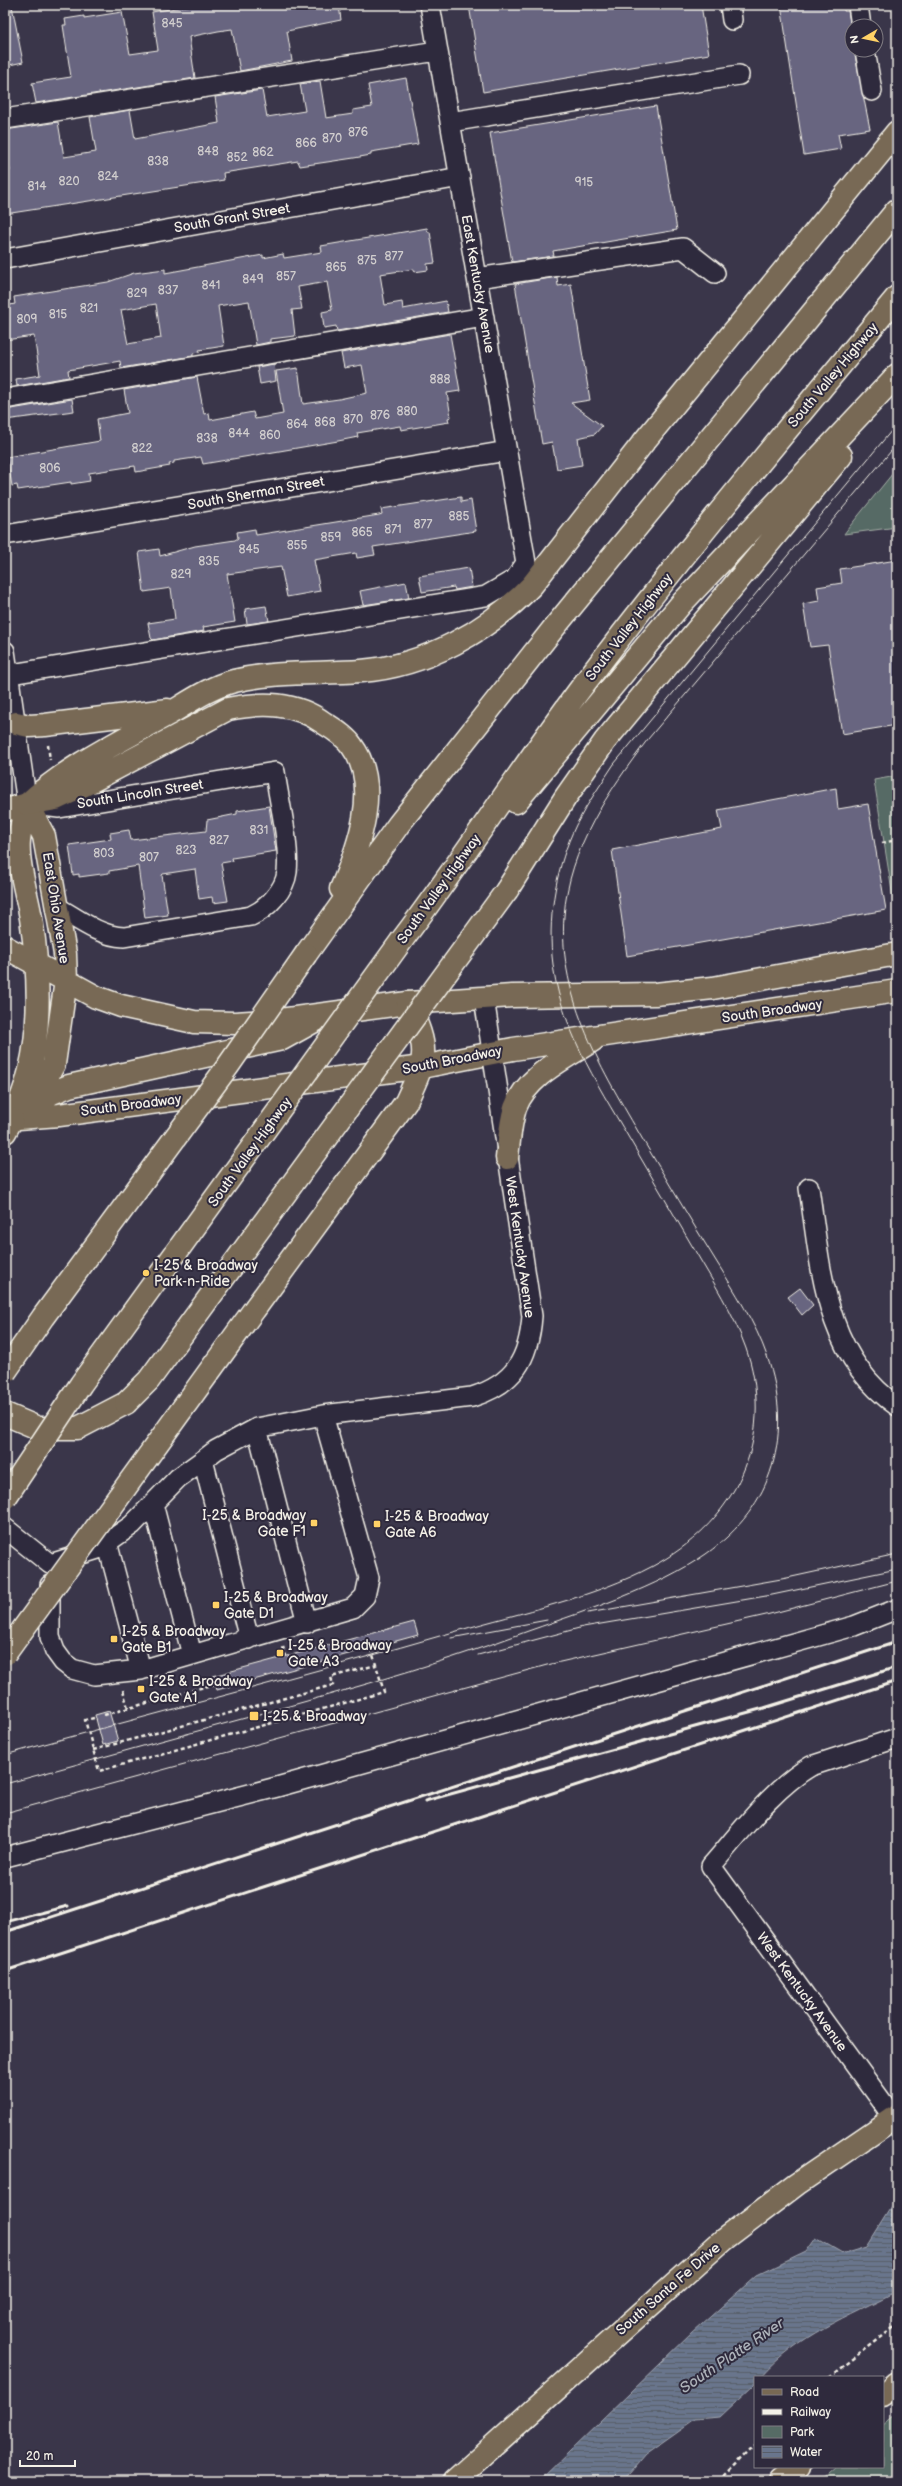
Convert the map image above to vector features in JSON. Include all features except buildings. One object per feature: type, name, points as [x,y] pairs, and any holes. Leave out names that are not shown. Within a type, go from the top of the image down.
[{"type":"main road","points":[[27,804],[77,765],[215,687],[248,678],[272,674],[361,671],[390,668],[418,660],[466,637],[513,605],[532,585],[646,439],[897,132]]},
{"type":"main road","points":[[5,1372],[43,1317],[228,1066],[399,824],[538,647],[897,210]]},
{"type":"main road","name":"South Valley Highway","points":[[5,1498],[80,1384],[402,940],[437,894],[592,675],[676,567],[897,297]]},
{"type":"main road","points":[[437,894],[550,763],[636,656],[681,604],[897,376]]},
{"type":"main road","points":[[5,1414],[38,1428],[78,1428],[126,1402],[149,1380],[507,890],[565,798],[605,741],[897,388]]},
{"type":"main road","points":[[27,804],[56,799],[228,709],[249,704],[274,704],[296,708],[318,718],[353,746],[361,764],[366,785],[363,830],[356,854],[340,891],[306,954]]},
{"type":"main road","points":[[16,723],[29,726],[45,725],[179,708]]},
{"type":"main road","name":"South Lincoln Street","points":[[5,810],[27,804]]},
{"type":"main road","name":"East Ohio Avenue","points":[[7,1123],[23,1098],[48,1075],[54,1064],[66,980],[65,954],[44,836],[27,804]]},
{"type":"main road","name":"East Ohio Avenue","points":[[23,1098],[36,1034],[38,1002],[31,919],[19,847],[22,824],[27,804]]},
{"type":"main road","points":[[5,947],[96,997],[121,1006],[194,1022],[235,1023],[280,1020],[329,1012],[408,1003],[484,998],[654,994],[713,988],[897,954]]},
{"type":"main road","name":"South Broadway","points":[[7,1123],[422,1067],[492,1052],[897,991]]},
{"type":"main road","points":[[5,1654],[406,1102],[422,1067],[424,1049],[421,1031],[408,1003]]},
{"type":"main road","points":[[7,1123],[52,1093],[69,1086],[282,1039],[329,1012]]},
{"type":"main road","points":[[507,1158],[515,1107],[529,1087],[540,1074],[599,1036]]},
{"type":"main road","name":"South Santa Fe Drive","points":[[454,2481],[723,2240],[797,2184],[896,2117]]},
{"type":"main road","points":[[884,2393],[897,2383]]},
{"type":"main road","points":[[782,2481],[797,2468]]},
{"type":"street","points":[[858,5],[860,18]]},
{"type":"street","name":"East Kentucky Avenue","points":[[7,675],[486,596],[515,579],[526,563],[430,6]]},
{"type":"street","points":[[5,119],[437,51]]},
{"type":"street","points":[[866,58],[872,91]]},
{"type":"street","points":[[450,122],[739,74]]},
{"type":"street","name":"South Grant Street","points":[[5,259],[460,177]]},
{"type":"street","points":[[477,278],[682,248],[715,273]]},
{"type":"street","points":[[5,399],[484,317]]},
{"type":"street","name":"South Sherman Street","points":[[5,535],[507,451]]},
{"type":"street","name":"East Ohio Avenue","points":[[5,651],[7,675],[16,723],[27,804]]},
{"type":"street","name":"South Lincoln Street","points":[[27,804],[59,808],[275,772],[287,853],[287,874],[281,888],[260,912],[251,916],[124,937],[112,937],[97,931],[57,907]]},
{"type":"street","name":"West Kentucky Avenue","points":[[50,1564],[98,1549],[132,1525],[178,1478],[216,1450],[257,1428],[323,1415],[400,1404],[472,1397],[487,1392],[502,1384],[516,1370],[526,1353],[532,1316],[484,998]]},
{"type":"street","points":[[809,1188],[823,1281],[829,1310],[840,1338],[854,1363],[868,1380],[897,1406]]},
{"type":"street","points":[[5,1528],[50,1564],[50,1637],[55,1651],[62,1662],[72,1669],[94,1675],[141,1670],[307,1623],[354,1608],[365,1596],[368,1584],[368,1572],[323,1415]]},
{"type":"street","points":[[257,1428],[307,1623]]},
{"type":"street","points":[[203,1460],[249,1639]]},
{"type":"street","points":[[153,1504],[192,1655]]},
{"type":"street","points":[[106,1542],[141,1670]]},
{"type":"street","points":[[5,1857],[293,1782],[854,1626],[897,1608]]},
{"type":"street","name":"West Kentucky Avenue","points":[[896,2117],[710,1866],[784,1786],[799,1773],[810,1766],[897,1738]]},
{"type":"path","points":[[48,742],[50,756],[48,763]]},
{"type":"path","points":[[882,843],[897,840]]},
{"type":"path","points":[[94,1718],[85,1720],[99,1771],[384,1692],[371,1648]]},
{"type":"path","points":[[93,1750],[333,1685],[331,1677],[376,1665]]},
{"type":"path","points":[[104,1715],[215,1684]]},
{"type":"path","points":[[831,2376],[897,2325]]},
{"type":"path","points":[[719,2481],[754,2447]]},
{"type":"green space","points":[[897,468],[897,527],[844,534],[850,526]]},
{"type":"green space","points":[[897,776],[897,908],[894,904],[874,780]]},
{"type":"green space","points":[[897,2415],[897,2481],[819,2481],[834,2468],[884,2468],[884,2426]]},
{"type":"water","name":"South Platte River","points":[[897,2199],[897,2291],[842,2318],[791,2349],[775,2362],[762,2376],[754,2376],[754,2385],[720,2417],[695,2419],[647,2453],[623,2481],[539,2481],[692,2333],[756,2276],[806,2252],[816,2238],[844,2254],[867,2247]]},
{"type":"tram line","points":[[5,1755],[344,1663],[582,1596],[653,1566],[680,1549],[704,1529],[724,1506],[739,1481],[750,1453],[755,1424],[756,1393],[750,1361],[741,1335],[722,1297],[604,1095],[580,1051],[570,1028],[562,1005],[552,956],[551,923],[555,889],[569,840],[576,825],[614,764],[897,424]]},
{"type":"tram line","points":[[5,1784],[369,1683],[491,1645],[622,1597],[666,1577],[706,1554],[729,1535],[748,1514],[762,1491],[772,1466],[777,1440],[778,1413],[775,1385],[767,1356],[744,1307],[688,1216],[613,1088],[586,1033],[568,976],[564,947],[564,916],[567,891],[582,844],[605,800],[633,759],[648,739],[897,444]]},
{"type":"tram line","points":[[588,1613],[787,1578],[897,1554]]},
{"type":"tram line","points":[[478,1655],[583,1627],[772,1595],[897,1569]]},
{"type":"tram line","points":[[5,1813],[547,1665],[766,1615],[897,1581]]},
{"type":"tram line","points":[[451,1638],[547,1620]]},
{"type":"railway","points":[[5,1932],[897,1642]]},
{"type":"railway","points":[[425,1801],[764,1708],[897,1667]]},
{"type":"railway","points":[[5,1971],[897,1681]]},
{"type":"railway","points":[[5,1922],[68,1906]]},
{"type":"place","name":"I-25 & Broadway Park-n-Ride","points":[[146,1273]]},
{"type":"place","name":"I-25 & Broadway Gate F1","points":[[314,1523]]},
{"type":"place","name":"I-25 & Broadway Gate A6","points":[[377,1524]]},
{"type":"place","name":"I-25 & Broadway Gate D1","points":[[216,1605]]},
{"type":"place","name":"I-25 & Broadway Gate B1","points":[[114,1639]]},
{"type":"place","name":"I-25 & Broadway Gate A3","points":[[280,1653]]},
{"type":"place","name":"I-25 & Broadway Gate A1","points":[[141,1689]]},
{"type":"place","name":"I-25 & Broadway","points":[[254,1716]]}]
